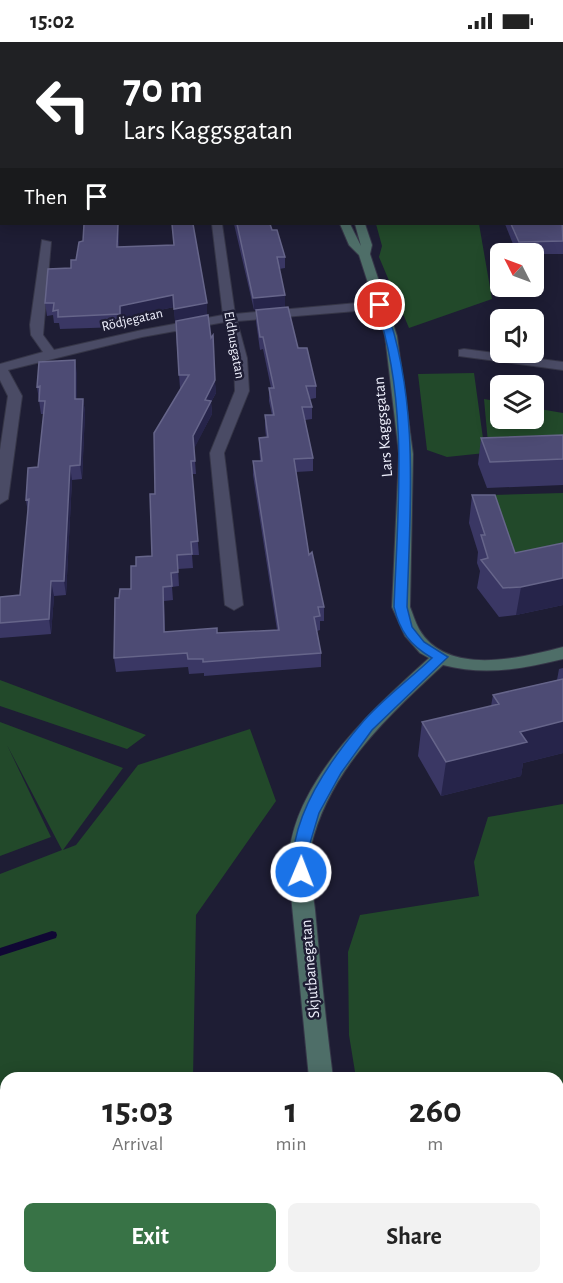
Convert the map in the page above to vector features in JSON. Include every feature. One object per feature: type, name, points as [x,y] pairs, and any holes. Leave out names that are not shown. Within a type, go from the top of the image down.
[{"type":"street","name":"Eldhusgatan","points":[[217,225],[229,316],[242,377],[241,400],[220,439],[217,453],[234,605]]},
{"type":"street","name":"Lars Kaggsgatan","points":[[345,225],[354,245],[364,254],[391,336],[406,454],[400,607],[406,628],[420,645],[441,657],[465,665],[487,668],[563,652]]},
{"type":"street","name":"Lars Kaggsgatan","points":[[360,225],[367,245],[364,254]]},
{"type":"street","points":[[46,242],[36,325],[37,335],[51,354]]},
{"type":"street","name":"Rödjegatan","points":[[0,368],[171,325],[229,316],[380,305]]},
{"type":"street","points":[[464,353],[563,366]]},
{"type":"street","points":[[0,368],[15,396],[0,499]]},
{"type":"street","name":"Skjutbanegatan","points":[[320,1072],[309,982],[300,850],[311,813],[335,770],[360,735],[441,657]]},
{"type":"green space","points":[[376,225],[479,225],[492,299],[409,328],[379,257],[382,246]]},
{"type":"green space","points":[[474,373],[485,453],[447,457],[427,450],[418,374]]},
{"type":"green space","points":[[484,399],[490,400],[490,429],[544,429],[544,410],[563,413],[563,452],[489,454]]},
{"type":"green space","points":[[563,493],[563,559],[508,567],[493,495]]},
{"type":"green space","points":[[0,680],[146,735],[127,749],[0,706]]},
{"type":"green space","points":[[0,722],[123,768],[63,850],[76,845],[138,765],[250,729],[276,801],[196,915],[193,1072],[0,1072],[0,874],[62,850],[7,745],[51,837],[0,856]]},
{"type":"green space","points":[[563,804],[563,1072],[355,1072],[349,1035],[348,952],[360,915],[479,896],[474,862],[488,817]]},
{"type":"building","points":[[84,225],[118,225],[117,247],[174,245],[172,225],[193,225],[207,303],[174,309],[173,295],[120,306],[120,314],[58,317],[58,310],[53,311],[54,303],[45,303],[48,269],[71,268],[71,260],[76,260],[79,242],[83,241]]},
{"type":"building","points":[[237,225],[270,225],[272,230],[277,230],[285,257],[277,257],[285,295],[253,298]]},
{"type":"building","points":[[511,225],[562,225],[563,241],[519,242]]},
{"type":"building","points":[[288,307],[298,348],[307,348],[316,386],[306,386],[312,407],[302,407],[313,458],[294,459],[309,555],[312,552],[324,607],[318,607],[320,616],[314,617],[321,653],[203,662],[203,659],[188,659],[187,653],[114,658],[115,598],[119,598],[120,589],[131,589],[131,566],[136,566],[136,557],[152,556],[150,494],[155,494],[154,433],[189,375],[179,375],[176,321],[208,315],[211,338],[213,335],[215,380],[205,400],[211,401],[193,436],[195,461],[191,461],[198,541],[191,542],[192,554],[177,555],[178,572],[171,573],[172,586],[163,587],[164,632],[217,628],[217,633],[279,630],[253,461],[262,461],[259,438],[268,437],[265,415],[274,415],[269,388],[274,388],[263,337],[260,337],[256,310]]},
{"type":"building","points":[[75,360],[75,399],[83,399],[80,465],[70,466],[64,581],[51,581],[49,619],[0,623],[0,597],[20,595],[29,499],[26,500],[28,468],[38,467],[45,401],[39,401],[40,386],[37,387],[39,362]]},
{"type":"building","points":[[563,435],[563,459],[490,462],[481,438]]},
{"type":"building","points":[[472,495],[495,495],[515,553],[563,543],[563,578],[521,587],[503,588],[481,560],[488,558],[481,535],[485,535]]},
{"type":"building","points":[[563,679],[563,721],[520,732],[527,742],[446,762],[422,722],[499,704],[493,695]]},
{"type":"waterway","points":[[0,952],[52,935]]},
{"type":"route","points":[[301,872],[300,850],[311,813],[335,770],[367,727],[441,657],[420,645],[406,628],[400,607],[406,454],[391,336],[380,305]]}]
